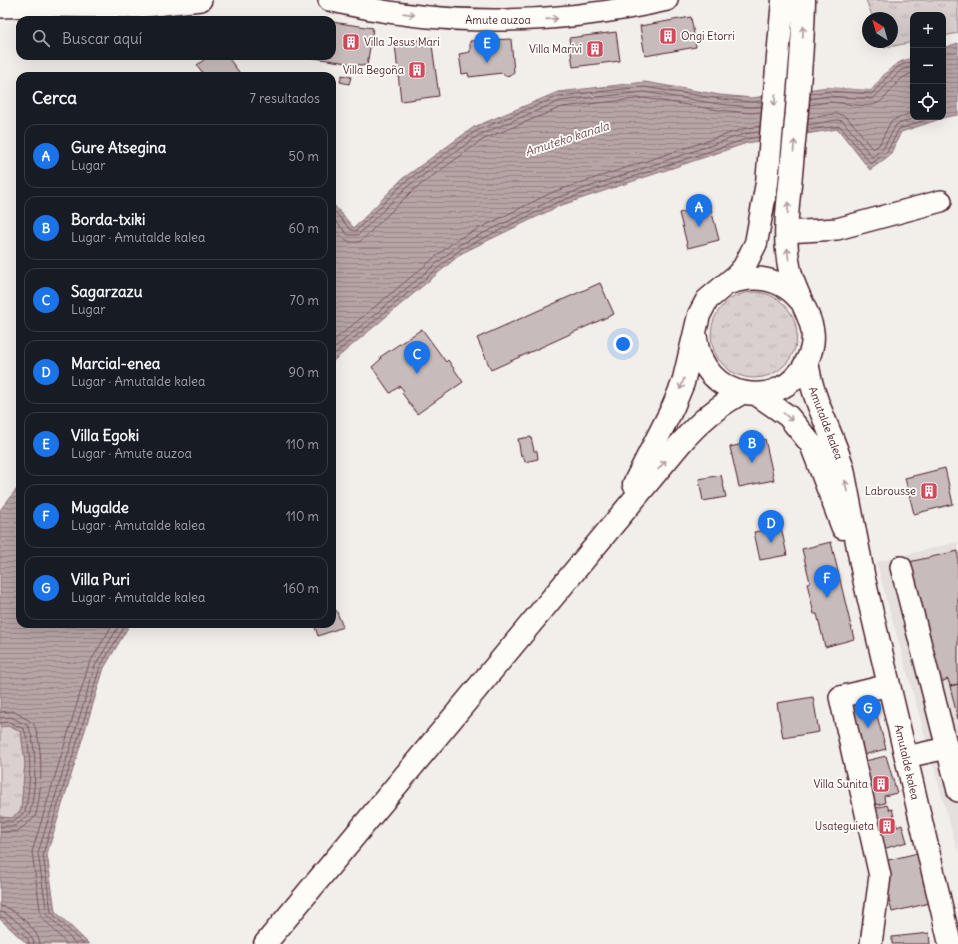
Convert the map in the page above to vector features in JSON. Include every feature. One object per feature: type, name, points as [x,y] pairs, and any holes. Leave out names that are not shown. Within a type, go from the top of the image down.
[{"type":"main road","points":[[729,283],[744,267],[756,243],[767,183],[782,0]]},
{"type":"main road","points":[[265,944],[699,421],[724,402],[749,393],[780,388],[791,380],[807,360],[812,345],[813,330],[810,317],[794,286],[789,268],[787,232],[801,64],[804,0]]},
{"type":"main road","points":[[610,527],[673,407],[683,383],[699,315],[707,300],[718,289],[729,283],[752,277],[769,280],[783,285],[803,302]]},
{"type":"main road","points":[[695,333],[697,350],[702,363],[710,374],[729,388],[749,393]]},
{"type":"main road","name":"Amutalde kalea","points":[[807,360],[809,381],[815,400],[838,452],[843,469],[864,579],[950,944]]},
{"type":"main road","name":"Amutalde kalea","points":[[749,393],[788,416],[811,444],[864,579]]},
{"type":"street","points":[[5,5],[138,7],[201,0]]},
{"type":"street","name":"Amute auzoa","points":[[329,0],[355,6],[446,20],[512,22],[568,17],[610,5],[667,0]]},
{"type":"street","points":[[787,232],[838,229],[941,201]]},
{"type":"street","points":[[900,567],[958,792]]},
{"type":"street","points":[[871,944],[880,876],[840,697],[889,685]]},
{"type":"street","points":[[906,757],[947,748]]},
{"type":"shaded area","points":[[958,542],[958,853],[876,562]]},
{"type":"green space","points":[[866,0],[958,0],[958,33],[946,35],[946,12],[910,12],[910,43],[898,45],[898,12],[871,12]]},
{"type":"green space","points":[[754,292],[770,295],[778,299],[790,311],[794,319],[797,335],[794,351],[790,359],[778,371],[770,375],[754,378],[738,375],[730,371],[718,359],[714,351],[711,335],[714,319],[718,311],[730,299],[738,295]]},
{"type":"green space","points":[[8,726],[21,732],[25,763],[21,810],[12,818],[0,817],[0,727]]},
{"type":"water","points":[[958,43],[958,115],[946,117],[946,47]]},
{"type":"water","name":"Amuteko kanala","points":[[910,58],[910,120],[937,120],[901,132],[890,155],[870,170],[838,129],[747,143],[559,206],[462,253],[336,359],[336,208],[354,228],[402,179],[474,127],[558,92],[645,82],[720,95],[752,98],[828,87],[871,90],[889,69]]},
{"type":"water","points":[[16,490],[16,628],[128,628],[104,668],[47,854],[55,911],[89,944],[27,944],[0,919],[0,817],[12,818],[21,810],[25,763],[21,732],[8,726],[0,727],[0,510]]},
{"type":"pier","points":[[910,56],[910,58],[897,62],[884,74],[871,90],[828,87],[828,85],[870,88],[882,73],[896,60]]},
{"type":"building","name":"Ongi Etorri","points":[[691,17],[696,47],[645,56],[640,26]]},
{"type":"building","name":"Villa Jesus Mari","points":[[336,23],[373,28],[367,66],[327,60],[336,60]]},
{"type":"building","name":"Villa Marivi","points":[[616,32],[620,61],[573,67],[569,38]]},
{"type":"building","name":"Villa Begoña","points":[[431,38],[439,96],[401,101],[395,44]]},
{"type":"building","points":[[511,39],[514,72],[510,75],[505,76],[502,73],[469,77],[468,73],[462,74],[459,54],[470,52],[470,41]]},
{"type":"building","points":[[204,60],[230,60],[239,72],[202,72],[197,65]]},
{"type":"building","points":[[342,75],[351,77],[349,84],[340,82]]},
{"type":"building","points":[[710,205],[719,240],[688,248],[679,213]]},
{"type":"building","points":[[600,283],[614,314],[491,370],[477,338]]},
{"type":"building","points":[[422,329],[446,362],[448,360],[463,382],[417,414],[402,393],[404,391],[400,386],[390,393],[372,367],[381,359],[380,357]]},
{"type":"building","points":[[531,437],[534,451],[537,451],[538,459],[525,462],[523,455],[521,456],[518,439]]},
{"type":"building","points":[[765,439],[774,480],[739,487],[730,447]]},
{"type":"building","name":"Labrousse","points":[[945,468],[953,504],[914,514],[905,478]]},
{"type":"building","points":[[721,475],[726,497],[703,501],[699,479]]},
{"type":"building","points":[[781,527],[787,555],[760,560],[754,532]]},
{"type":"building","points":[[831,542],[854,639],[825,647],[817,614],[814,614],[807,583],[810,582],[802,549]]},
{"type":"building","points":[[958,551],[958,684],[950,686],[948,679],[939,683],[909,562]]},
{"type":"building","points":[[336,610],[343,627],[318,636],[315,628],[336,628]]},
{"type":"building","points":[[958,684],[958,719],[950,686]]},
{"type":"building","points":[[813,697],[819,732],[783,738],[777,703]]},
{"type":"building","points":[[866,699],[875,708],[886,749],[863,755],[850,703]]},
{"type":"building","name":"Villa Sunita","points":[[886,756],[897,793],[884,796],[885,803],[872,806],[861,762]]},
{"type":"building","name":"Usateguieta","points":[[887,805],[889,810],[892,809],[897,827],[902,825],[907,842],[883,849],[872,809]]},
{"type":"building","points":[[918,853],[930,903],[892,912],[880,862]]},
{"type":"building","points":[[929,933],[930,944],[892,944],[892,937]]},
{"type":"place","name":"Ongi Etorri","points":[[668,36]]},
{"type":"place","name":"Villa Jesus Mari","points":[[351,42]]},
{"type":"place","name":"Villa Marivi","points":[[595,49]]},
{"type":"place","name":"Villa Egoki","points":[[487,63]]},
{"type":"place","name":"Villa Begoña","points":[[417,70]]},
{"type":"place","name":"Gure Atsegina","points":[[699,227]]},
{"type":"place","name":"Sagarzazu","points":[[417,374]]},
{"type":"place","name":"Borda-txiki","points":[[752,463]]},
{"type":"place","name":"Labrousse","points":[[929,491]]},
{"type":"place","name":"Marcial-enea","points":[[771,543]]},
{"type":"place","name":"Mugalde","points":[[827,598]]},
{"type":"place","name":"Villa Puri","points":[[868,728]]},
{"type":"place","name":"Villa Sunita","points":[[881,784]]},
{"type":"place","name":"Usateguieta","points":[[887,826]]}]
